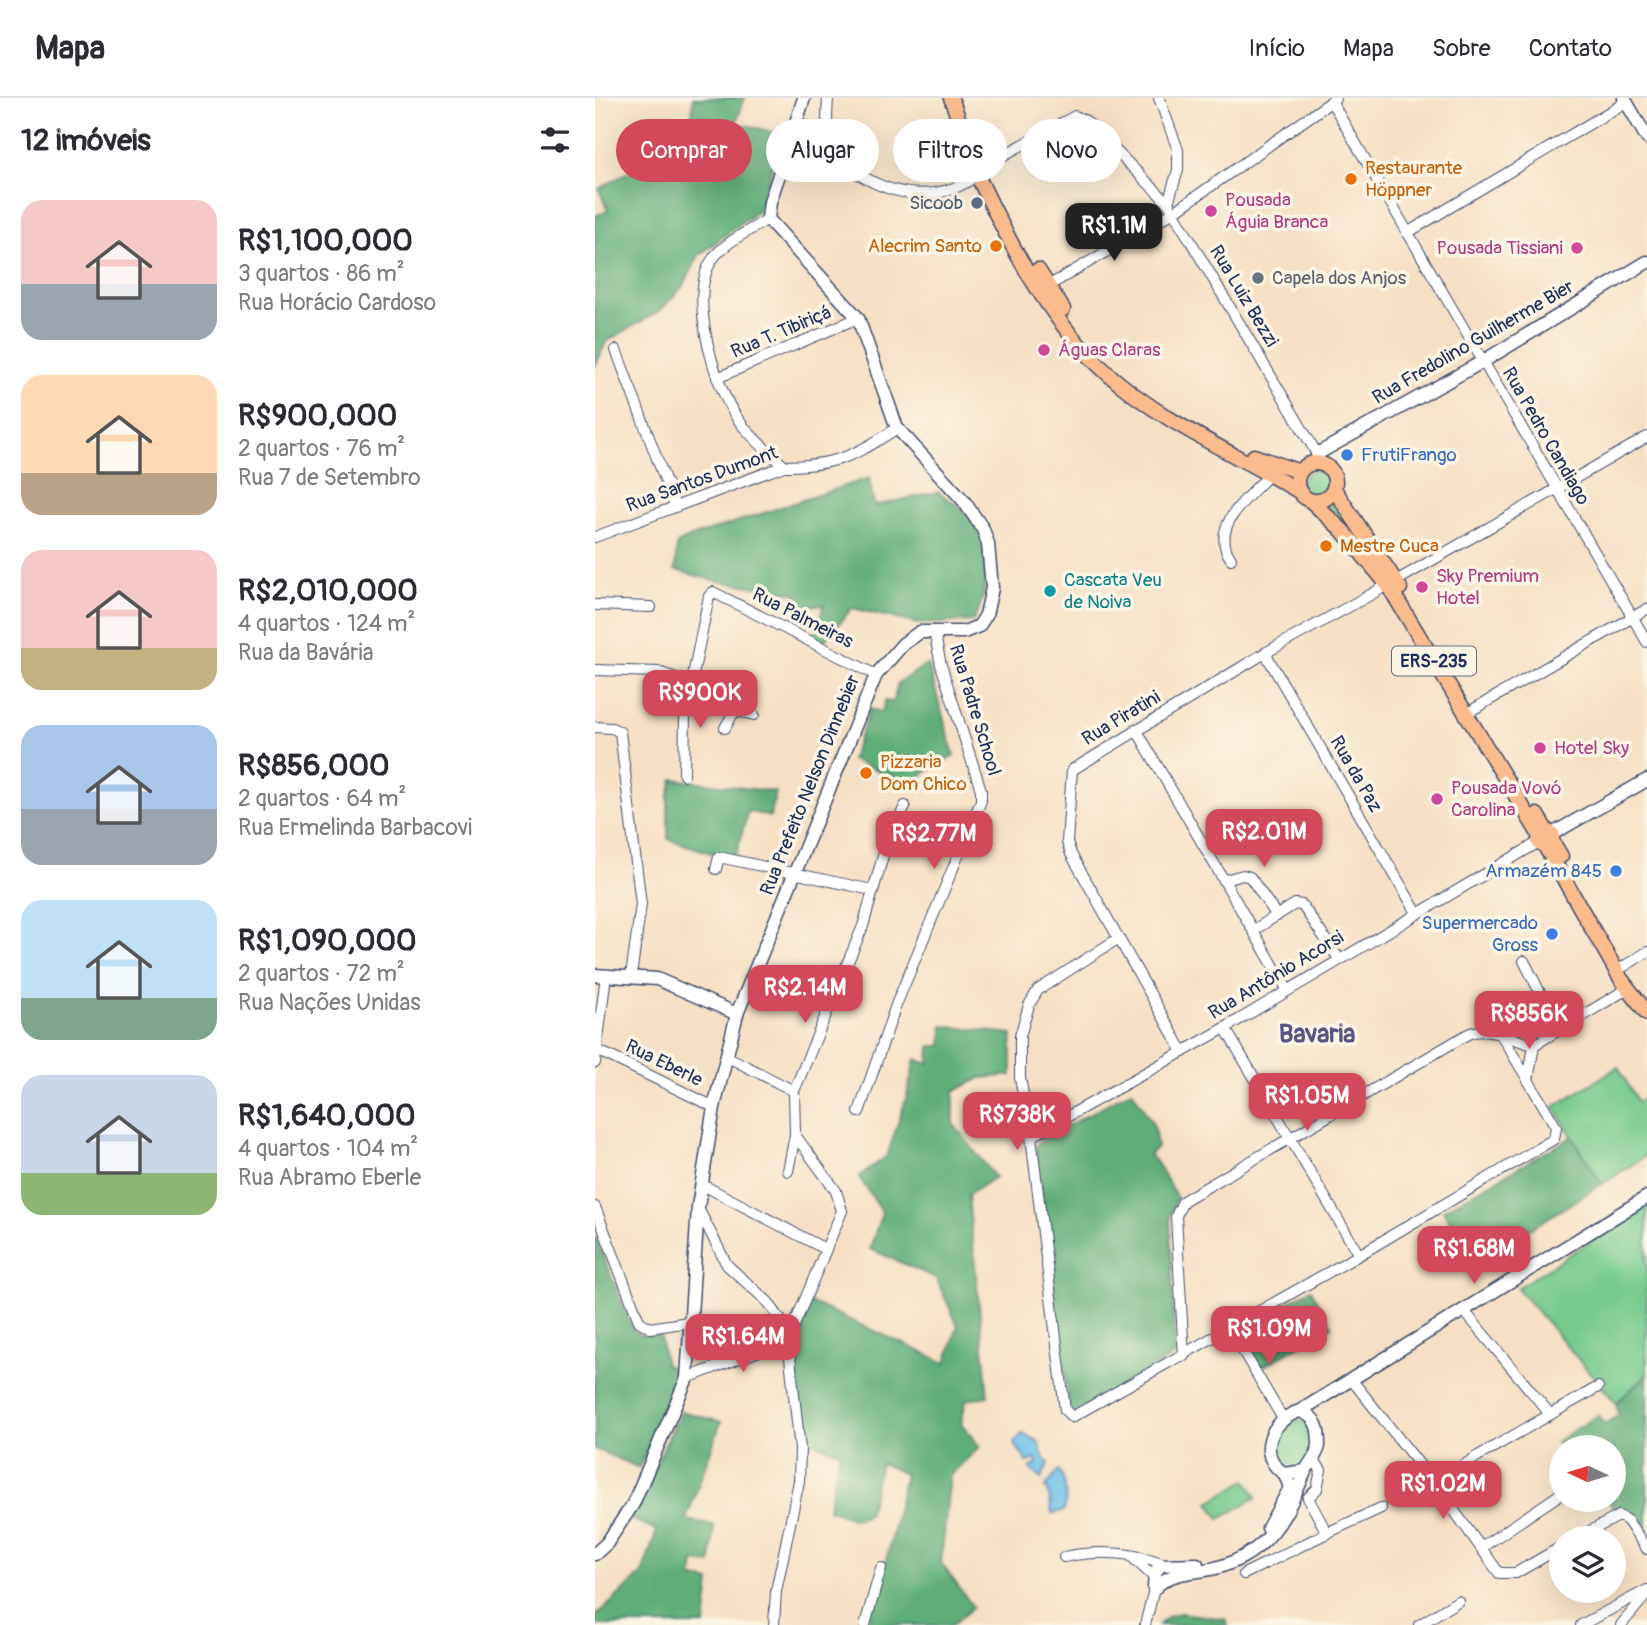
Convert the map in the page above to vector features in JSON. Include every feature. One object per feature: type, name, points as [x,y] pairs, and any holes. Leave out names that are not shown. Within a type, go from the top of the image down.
[{"type":"main road","name":"ERS-235","points":[[951,98],[959,119]]},
{"type":"main road","name":"ERS-235","points":[[987,182],[1044,288],[1078,343],[1126,388],[1305,496],[1342,530],[1392,583],[1474,709],[1627,989],[1647,1013]]},
{"type":"main road","name":"ERS-235","points":[[1044,288],[1081,336],[1132,383],[1168,407],[1264,461],[1300,472]]},
{"type":"main road","name":"ERS-235","points":[[1318,458],[1333,472],[1334,489],[1622,967],[1647,1002]]},
{"type":"main road","points":[[1318,458],[1300,472],[1297,482],[1305,496],[1328,498],[1334,489]]},
{"type":"street","points":[[783,466],[737,418],[717,378],[704,316],[706,274],[720,251],[768,219],[770,202],[804,98]]},
{"type":"street","points":[[828,98],[828,129],[834,153],[862,176],[892,191],[914,195],[938,191],[960,182]]},
{"type":"street","points":[[1159,98],[1178,150],[1178,170],[1171,208]]},
{"type":"street","points":[[1044,288],[1171,208],[1334,99]]},
{"type":"street","name":"Rua Pedro Candiago","points":[[1334,99],[1407,233],[1647,642]]},
{"type":"street","points":[[1407,233],[1625,100],[1647,138]]},
{"type":"street","name":"Rua Luiz Bezzi","points":[[1007,157],[1062,121],[1080,117],[1117,149],[1171,208],[1318,458]]},
{"type":"street","name":"Rua Prefeito Nelson Dinnebier","points":[[687,1378],[688,1322],[701,1184],[714,1107],[737,1014],[876,675],[911,637],[934,631],[964,632],[979,626],[986,615],[992,588],[988,544],[983,528],[963,499],[897,428],[859,317],[768,219]]},
{"type":"street","name":"Rua Fredolino Guilherme Bier","points":[[1318,458],[1647,262]]},
{"type":"street","name":"Rua T. Tibiriçá","points":[[717,378],[859,317]]},
{"type":"street","points":[[616,350],[675,506]]},
{"type":"street","name":"Rua Santos Dumont","points":[[595,537],[783,466],[814,466],[844,460],[897,428]]},
{"type":"street","name":"Rua Piratini","points":[[1184,1052],[1071,854],[1067,842],[1070,776],[1076,765],[1265,653],[1647,437]]},
{"type":"street","points":[[1231,559],[1223,540],[1225,528],[1241,504],[1270,474]]},
{"type":"street","name":"Rua Palmeiras","points":[[691,684],[709,596],[715,592],[876,675]]},
{"type":"street","points":[[595,605],[651,607]]},
{"type":"street","points":[[1474,709],[1647,609]]},
{"type":"street","name":"Rua Padre School","points":[[859,1112],[901,992],[981,801],[981,790],[941,665],[934,631]]},
{"type":"street","name":"Rua da Paz","points":[[1265,653],[1417,913]]},
{"type":"street","points":[[595,670],[653,671],[725,694]]},
{"type":"street","points":[[684,775],[684,728],[691,684]]},
{"type":"street","points":[[690,700],[754,715]]},
{"type":"street","points":[[725,728],[735,710]]},
{"type":"street","points":[[595,727],[619,730],[627,769],[641,904],[631,975]]},
{"type":"street","points":[[1136,729],[1287,989]]},
{"type":"street","name":"Rua Antônio Acorsi","points":[[1031,1137],[1184,1052],[1287,989],[1647,780]]},
{"type":"street","points":[[788,1171],[795,1135],[794,1091],[863,926],[885,849],[905,806]]},
{"type":"street","points":[[716,869],[719,857],[872,890]]},
{"type":"street","points":[[1225,880],[1243,875],[1250,877],[1277,916]]},
{"type":"street","points":[[1254,930],[1295,904],[1305,906],[1339,959]]},
{"type":"street","points":[[1119,938],[1038,990],[1029,1005],[1019,1055],[1065,1410],[1069,1416],[1076,1417],[1184,1356],[1554,1139],[1556,1127],[1503,1038]]},
{"type":"street","points":[[1622,967],[1647,952]]},
{"type":"street","points":[[1524,961],[1558,1028]]},
{"type":"street","points":[[595,1063],[599,1051],[601,975],[631,975],[657,979],[737,1014]]},
{"type":"street","points":[[1528,1081],[1534,1045],[1558,1028],[1627,989]]},
{"type":"street","points":[[1225,1028],[1359,1255]]},
{"type":"street","points":[[1184,1356],[1177,1209],[1183,1201],[1468,1034],[1482,1030],[1534,1045]]},
{"type":"street","name":"Rua Eberle","points":[[599,1051],[714,1107]]},
{"type":"street","points":[[728,1057],[794,1091]]},
{"type":"street","points":[[595,1554],[607,1544],[633,1504],[687,1378],[787,1340],[842,1211],[841,1202],[795,1135]]},
{"type":"street","points":[[701,1184],[825,1249]]},
{"type":"street","points":[[1064,1557],[1087,1552],[1145,1557],[1165,1564],[1208,1562],[1233,1553],[1266,1529],[1286,1499],[1290,1488],[1285,1474],[1275,1465],[1269,1447],[1272,1431],[1283,1419],[1306,1414],[1316,1400],[1465,1312],[1647,1197]]},
{"type":"street","points":[[595,1207],[639,1321],[650,1328],[688,1322]]},
{"type":"street","points":[[698,1207],[727,1265],[768,1302],[782,1322],[787,1340],[800,1449],[799,1482],[776,1591],[774,1625]]},
{"type":"street","points":[[1465,1312],[1550,1413]]},
{"type":"street","points":[[1230,1329],[1283,1419]]},
{"type":"street","points":[[1351,1380],[1435,1484],[1499,1573],[1510,1576],[1549,1555]]},
{"type":"street","points":[[1435,1484],[1550,1413],[1598,1387]]},
{"type":"street","points":[[1154,1583],[1170,1576],[1222,1566],[1264,1542],[1284,1519],[1319,1446],[1319,1436],[1306,1414]]},
{"type":"street","points":[[1314,1460],[1321,1470],[1317,1489],[1308,1498],[1328,1533]]},
{"type":"street","points":[[1285,1474],[1305,1471]]},
{"type":"street","points":[[1482,1547],[1549,1503]]},
{"type":"street","points":[[1244,1574],[1381,1508]]},
{"type":"street","points":[[1598,1526],[1611,1519],[1624,1517],[1647,1549]]},
{"type":"street","points":[[1132,1557],[1154,1583]]},
{"type":"street","points":[[1145,1625],[1157,1568],[1165,1564]]},
{"type":"street","points":[[865,1625],[881,1568]]},
{"type":"street","points":[[1581,1625],[1647,1592]]},
{"type":"street","points":[[1621,1625],[1647,1592]]},
{"type":"street","points":[[1419,1625],[1458,1601]]},
{"type":"green space","points":[[693,98],[745,98],[737,119],[687,119],[692,116]]},
{"type":"green space","points":[[752,127],[766,130],[768,182],[760,209],[699,255],[684,285],[661,310],[606,342],[595,367],[595,216],[608,211],[599,189],[616,179],[616,182],[752,182]]},
{"type":"green space","points":[[1315,471],[1325,475],[1329,485],[1325,495],[1315,499],[1305,495],[1301,485],[1305,475]]},
{"type":"green space","points":[[869,478],[874,506],[938,492],[969,516],[981,541],[986,568],[983,596],[973,621],[918,624],[852,608],[823,643],[814,637],[824,605],[805,606],[794,593],[716,581],[675,570],[677,544],[691,537]]},
{"type":"green space","points":[[1335,498],[1379,570],[1337,515],[1323,505]]},
{"type":"green space","points":[[928,664],[954,755],[909,783],[851,760],[870,709],[882,712],[885,701],[893,702],[898,683]]},
{"type":"green space","points":[[673,779],[776,792],[770,817],[748,811],[736,855],[711,853],[668,839],[668,798]]},
{"type":"green space","points":[[943,1026],[1012,1034],[1012,1075],[981,1078],[954,1091],[954,1125],[995,1177],[968,1195],[988,1396],[966,1400],[961,1423],[980,1447],[950,1475],[941,1563],[973,1607],[952,1625],[868,1625],[889,1549],[905,1474],[881,1463],[868,1514],[855,1519],[828,1509],[840,1452],[805,1440],[792,1343],[798,1325],[812,1303],[946,1363],[958,1326],[936,1278],[870,1249],[882,1212],[859,1177],[887,1156],[907,1096],[915,1059],[929,1064],[930,1046],[942,1046]]},
{"type":"green space","points":[[1618,1067],[1638,1102],[1647,1097],[1647,1155],[1602,1184],[1554,1107]]},
{"type":"green space","points":[[1132,1090],[1154,1126],[1157,1147],[1149,1155],[1158,1164],[1177,1198],[1170,1215],[1175,1355],[1074,1413],[1070,1412],[1036,1148],[1039,1142]]},
{"type":"green space","points":[[1572,1137],[1602,1184],[1511,1241],[1508,1237],[1486,1253],[1456,1230],[1443,1210]]},
{"type":"green space","points":[[1647,1205],[1647,1375],[1616,1403],[1517,1288]]},
{"type":"green space","points":[[595,1236],[633,1330],[641,1335],[660,1335],[665,1365],[682,1370],[639,1468],[595,1449]]},
{"type":"green space","points":[[1311,1289],[1332,1326],[1261,1368],[1241,1338],[1242,1329]]},
{"type":"green space","points":[[1647,1375],[1647,1539],[1626,1510],[1626,1435],[1567,1435],[1598,1415],[1604,1424],[1619,1415],[1616,1403]]},
{"type":"green space","points":[[681,1411],[721,1422],[686,1520],[714,1525],[711,1564],[694,1562],[692,1577],[710,1582],[705,1625],[595,1625],[595,1617],[642,1574],[657,1530],[630,1519]]},
{"type":"green space","points":[[1295,1419],[1311,1423],[1317,1436],[1306,1466],[1287,1470],[1277,1463],[1274,1441],[1278,1433]]},
{"type":"green space","points":[[1246,1480],[1257,1497],[1220,1519],[1209,1502]]},
{"type":"green space","points":[[1180,1613],[1225,1619],[1228,1625],[1159,1625],[1167,1617]]},
{"type":"water","points":[[1022,1434],[1038,1441],[1043,1457],[1049,1463],[1041,1479],[1030,1468],[1037,1464],[1036,1459],[1027,1462],[1014,1443]]},
{"type":"water","points":[[1058,1471],[1064,1483],[1065,1506],[1064,1511],[1052,1513],[1048,1490],[1045,1488]]},
{"type":"place","name":"Restaurante Höppner","points":[[1351,179]]},
{"type":"place","name":"Sicoob","points":[[977,203]]},
{"type":"place","name":"Pousada Águia Branca","points":[[1211,211]]},
{"type":"place","name":"Alecrim Santo","points":[[996,246]]},
{"type":"place","name":"Pousada Tissiani","points":[[1577,248]]},
{"type":"place","name":"Capela dos Anjos","points":[[1258,278]]},
{"type":"place","name":"Águas Claras","points":[[1044,350]]},
{"type":"place","name":"FrutiFrango","points":[[1347,455]]},
{"type":"place","name":"Mestre Cuca","points":[[1326,546]]},
{"type":"place","name":"Sky Premium Hotel","points":[[1422,587]]},
{"type":"place","name":"Cascata Veu de Noiva","points":[[1050,591]]},
{"type":"place","name":"Hotel Sky","points":[[1540,748]]},
{"type":"place","name":"Pizzaria Dom Chico","points":[[866,773]]},
{"type":"place","name":"Pousada Vovó Carolina","points":[[1437,799]]},
{"type":"place","name":"Armazém 845","points":[[1616,871]]},
{"type":"place","name":"Supermercado Gross","points":[[1552,934]]},
{"type":"district","name":"Bavaria","points":[[1317,1034]]}]
